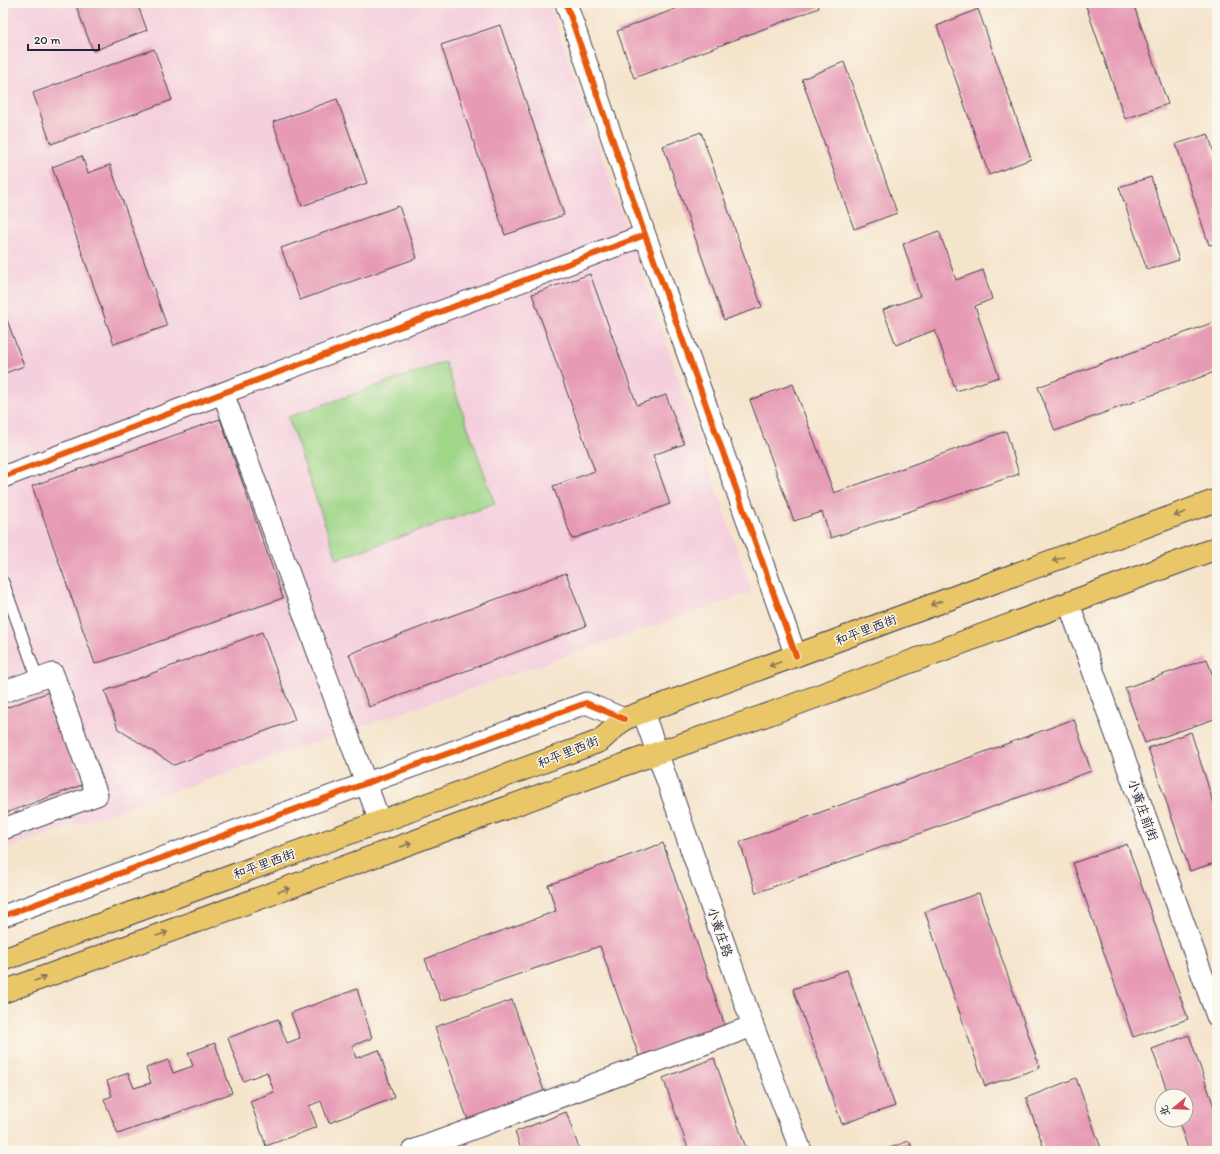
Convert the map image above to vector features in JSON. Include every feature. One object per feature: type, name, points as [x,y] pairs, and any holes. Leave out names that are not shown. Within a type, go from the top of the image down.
[{"type":"main road","name":"和平里西街","points":[[3,960],[600,741],[633,716],[1217,500]]},
{"type":"main road","points":[[3,992],[1069,604],[1217,548]]},
{"type":"street","points":[[566,3],[645,235],[796,656]]},
{"type":"street","points":[[3,477],[645,235]]},
{"type":"street","points":[[223,393],[380,822]]},
{"type":"street","name":"小黄庄前街","points":[[1069,604],[1217,1016]]},
{"type":"street","points":[[3,692],[53,674],[97,795],[3,829]]},
{"type":"street","points":[[3,916],[586,703],[633,716]]},
{"type":"street","name":"小黄庄路","points":[[633,716],[658,753],[753,1026],[801,1151]]},
{"type":"street","points":[[412,1151],[753,1026]]},
{"type":"lane","points":[[3,582],[38,680]]},
{"type":"shaded area","points":[[3,3],[549,3],[752,592],[3,850]]},
{"type":"green space","points":[[445,362],[495,504],[337,559],[288,417]]},
{"type":"building","points":[[75,3],[137,3],[147,30],[93,51]]},
{"type":"building","points":[[691,3],[817,3],[819,8],[634,78],[617,31]]},
{"type":"building","points":[[1085,3],[1133,3],[1168,104],[1125,119]]},
{"type":"building","points":[[978,9],[1031,159],[989,175],[937,26]]},
{"type":"building","points":[[500,25],[564,215],[505,235],[441,45]]},
{"type":"building","points":[[154,49],[172,100],[51,144],[33,93]]},
{"type":"building","points":[[844,62],[897,213],[854,229],[802,79]]},
{"type":"building","points":[[337,99],[367,183],[302,206],[273,122]]},
{"type":"building","points":[[701,132],[762,307],[724,320],[663,146]]},
{"type":"building","points":[[1208,134],[1217,162],[1217,243],[1209,245],[1176,144]]},
{"type":"building","points":[[82,156],[88,173],[110,165],[167,326],[114,344],[52,167]]},
{"type":"building","points":[[1151,177],[1179,260],[1147,270],[1119,187]]},
{"type":"building","points":[[399,206],[417,258],[300,300],[281,248]]},
{"type":"building","points":[[939,231],[956,280],[983,270],[992,299],[975,306],[999,377],[956,391],[935,330],[896,345],[883,310],[920,296],[903,244]]},
{"type":"building","points":[[590,274],[637,405],[666,395],[684,444],[653,455],[670,504],[572,539],[553,486],[595,471],[532,294]]},
{"type":"building","points":[[3,309],[24,366],[3,374]]},
{"type":"building","points":[[1217,321],[1217,371],[1055,431],[1038,387]]},
{"type":"building","points":[[793,384],[834,493],[1006,431],[1019,474],[831,538],[822,512],[794,521],[750,400]]},
{"type":"building","points":[[220,419],[283,598],[95,664],[32,486]]},
{"type":"building","points":[[566,573],[586,626],[369,707],[349,654]]},
{"type":"building","points":[[262,632],[295,720],[174,765],[118,729],[105,691]]},
{"type":"building","points":[[1207,659],[1217,688],[1217,718],[1145,743],[1125,688]]},
{"type":"building","points":[[49,692],[82,785],[3,814],[3,709]]},
{"type":"building","points":[[1074,719],[1091,771],[756,893],[740,842]]},
{"type":"building","points":[[1191,732],[1217,814],[1217,862],[1190,871],[1148,748]]},
{"type":"building","points":[[663,843],[725,1026],[639,1056],[600,946],[441,1001],[425,959],[556,911],[548,885]]},
{"type":"building","points":[[1127,844],[1188,1019],[1133,1037],[1073,863]]},
{"type":"building","points":[[979,893],[1040,1068],[985,1086],[925,912]]},
{"type":"building","points":[[847,970],[895,1106],[842,1124],[793,989]]},
{"type":"building","points":[[357,989],[372,1038],[352,1046],[356,1058],[379,1050],[394,1098],[329,1123],[321,1101],[309,1106],[317,1127],[266,1146],[250,1101],[274,1092],[267,1072],[243,1081],[228,1038],[278,1019],[287,1043],[300,1038],[291,1013]]},
{"type":"building","points":[[512,1000],[544,1091],[468,1120],[435,1027]]},
{"type":"building","points":[[1189,1035],[1217,1115],[1217,1151],[1189,1151],[1181,1128],[1194,1128],[1194,1088],[1166,1088],[1152,1049]]},
{"type":"building","points":[[215,1043],[232,1093],[118,1134],[104,1099],[112,1096],[107,1081],[128,1073],[134,1088],[151,1083],[146,1068],[168,1060],[173,1073],[193,1066],[188,1053]]},
{"type":"building","points":[[714,1058],[747,1151],[689,1151],[663,1078]]},
{"type":"building","points":[[1076,1078],[1102,1151],[1045,1151],[1026,1098]]},
{"type":"building","points":[[566,1112],[580,1151],[522,1151],[515,1132]]},
{"type":"building","points":[[909,1141],[913,1151],[881,1151]]},
{"type":"cycle path","points":[[566,3],[645,235],[796,656]]},
{"type":"cycle path","points":[[3,477],[645,235]]},
{"type":"cycle path","points":[[3,916],[586,703],[624,719]]}]
